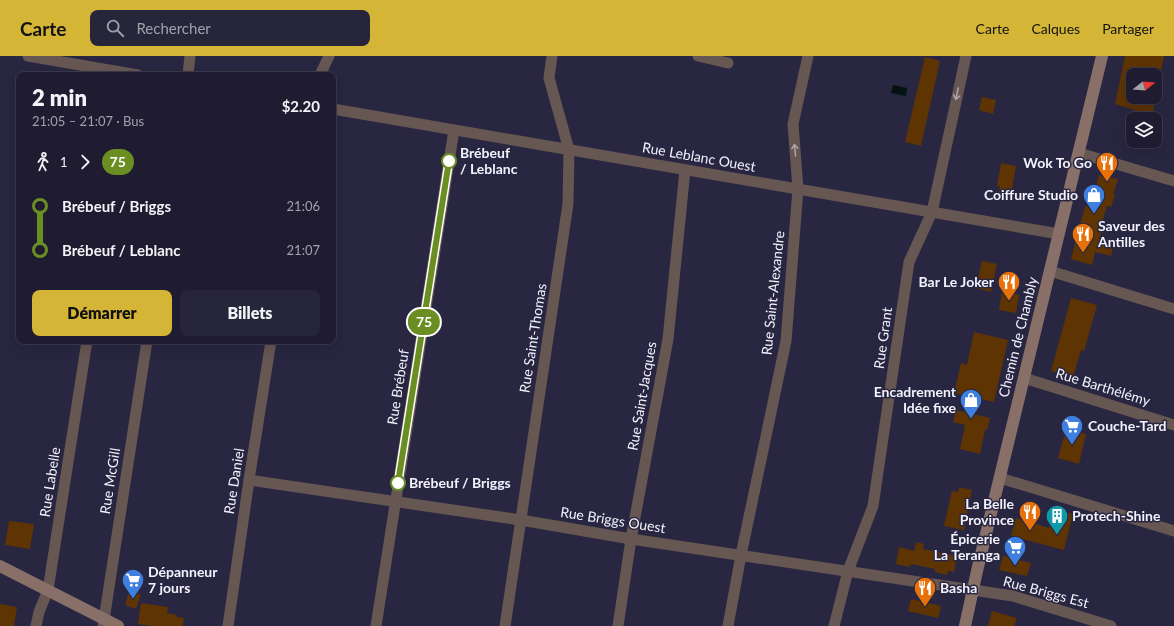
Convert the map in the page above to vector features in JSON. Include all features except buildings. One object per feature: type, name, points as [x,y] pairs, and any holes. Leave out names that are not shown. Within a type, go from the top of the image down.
[{"type":"main road","name":"Chemin de Chambly","points":[[965,626],[972,590],[1102,56]]},
{"type":"main road","points":[[0,566],[48,590],[104,622],[118,626]]},
{"type":"street","points":[[28,56],[120,72]]},
{"type":"street","points":[[188,72],[190,56]]},
{"type":"street","points":[[321,72],[329,56]]},
{"type":"street","name":"Rue Saint-Thomas","points":[[505,626],[568,204],[569,150],[549,78],[552,56]]},
{"type":"street","points":[[698,56],[728,63]]},
{"type":"street","name":"Rue Saint-Alexandre","points":[[728,626],[741,555],[786,342],[798,189],[793,124],[808,56]]},
{"type":"street","name":"Rue Grant","points":[[834,626],[848,571],[873,506],[909,262],[932,212],[966,56]]},
{"type":"street","name":"Rue Leblanc Ouest","points":[[336,110],[1059,234]]},
{"type":"street","name":"Rue Brébeuf","points":[[376,626],[454,130]]},
{"type":"street","points":[[1079,153],[1174,181]]},
{"type":"street","name":"Rue Saint-Jacques","points":[[618,626],[631,539],[668,339],[685,170]]},
{"type":"street","points":[[1050,271],[1174,308]]},
{"type":"street","name":"Rue Labelle","points":[[36,626],[39,612],[48,590],[87,344]]},
{"type":"street","name":"Rue McGill","points":[[104,622],[147,344]]},
{"type":"street","name":"Rue Daniel","points":[[228,626],[271,344]]},
{"type":"street","name":"Rue Barthélémy","points":[[1024,378],[1174,425]]},
{"type":"street","points":[[1000,478],[1174,531]]},
{"type":"street","name":"Rue Briggs Ouest","points":[[249,480],[521,520],[631,539],[972,590]]},
{"type":"street","name":"Rue Briggs Est","points":[[972,590],[1013,596],[1111,626]]},
{"type":"shaded area","points":[[893,85],[907,88],[906,96],[891,93]]},
{"type":"bus line","name":"75","points":[[398,483],[449,161]]},
{"type":"place","name":"Brébeuf / Leblanc","points":[[449,161]]},
{"type":"place","name":"Wok To Go","points":[[1107,182]]},
{"type":"place","name":"Coiffure Studio","points":[[1094,214]]},
{"type":"place","name":"Saveur des Antilles","points":[[1083,254]]},
{"type":"place","name":"Bar Le Joker","points":[[1009,302]]},
{"type":"place","name":"Encadrement Idée fixe","points":[[971,420]]},
{"type":"place","name":"Couche-Tard","points":[[1072,446]]},
{"type":"place","name":"Brébeuf / Briggs","points":[[398,483]]},
{"type":"place","name":"La Belle Province","points":[[1030,532]]},
{"type":"place","name":"Protech-Shine","points":[[1057,536]]},
{"type":"place","name":"Épicerie La Teranga","points":[[1015,566]]},
{"type":"place","name":"Dépanneur 7 jours","points":[[133,600]]},
{"type":"place","name":"Basha","points":[[925,608]]}]
